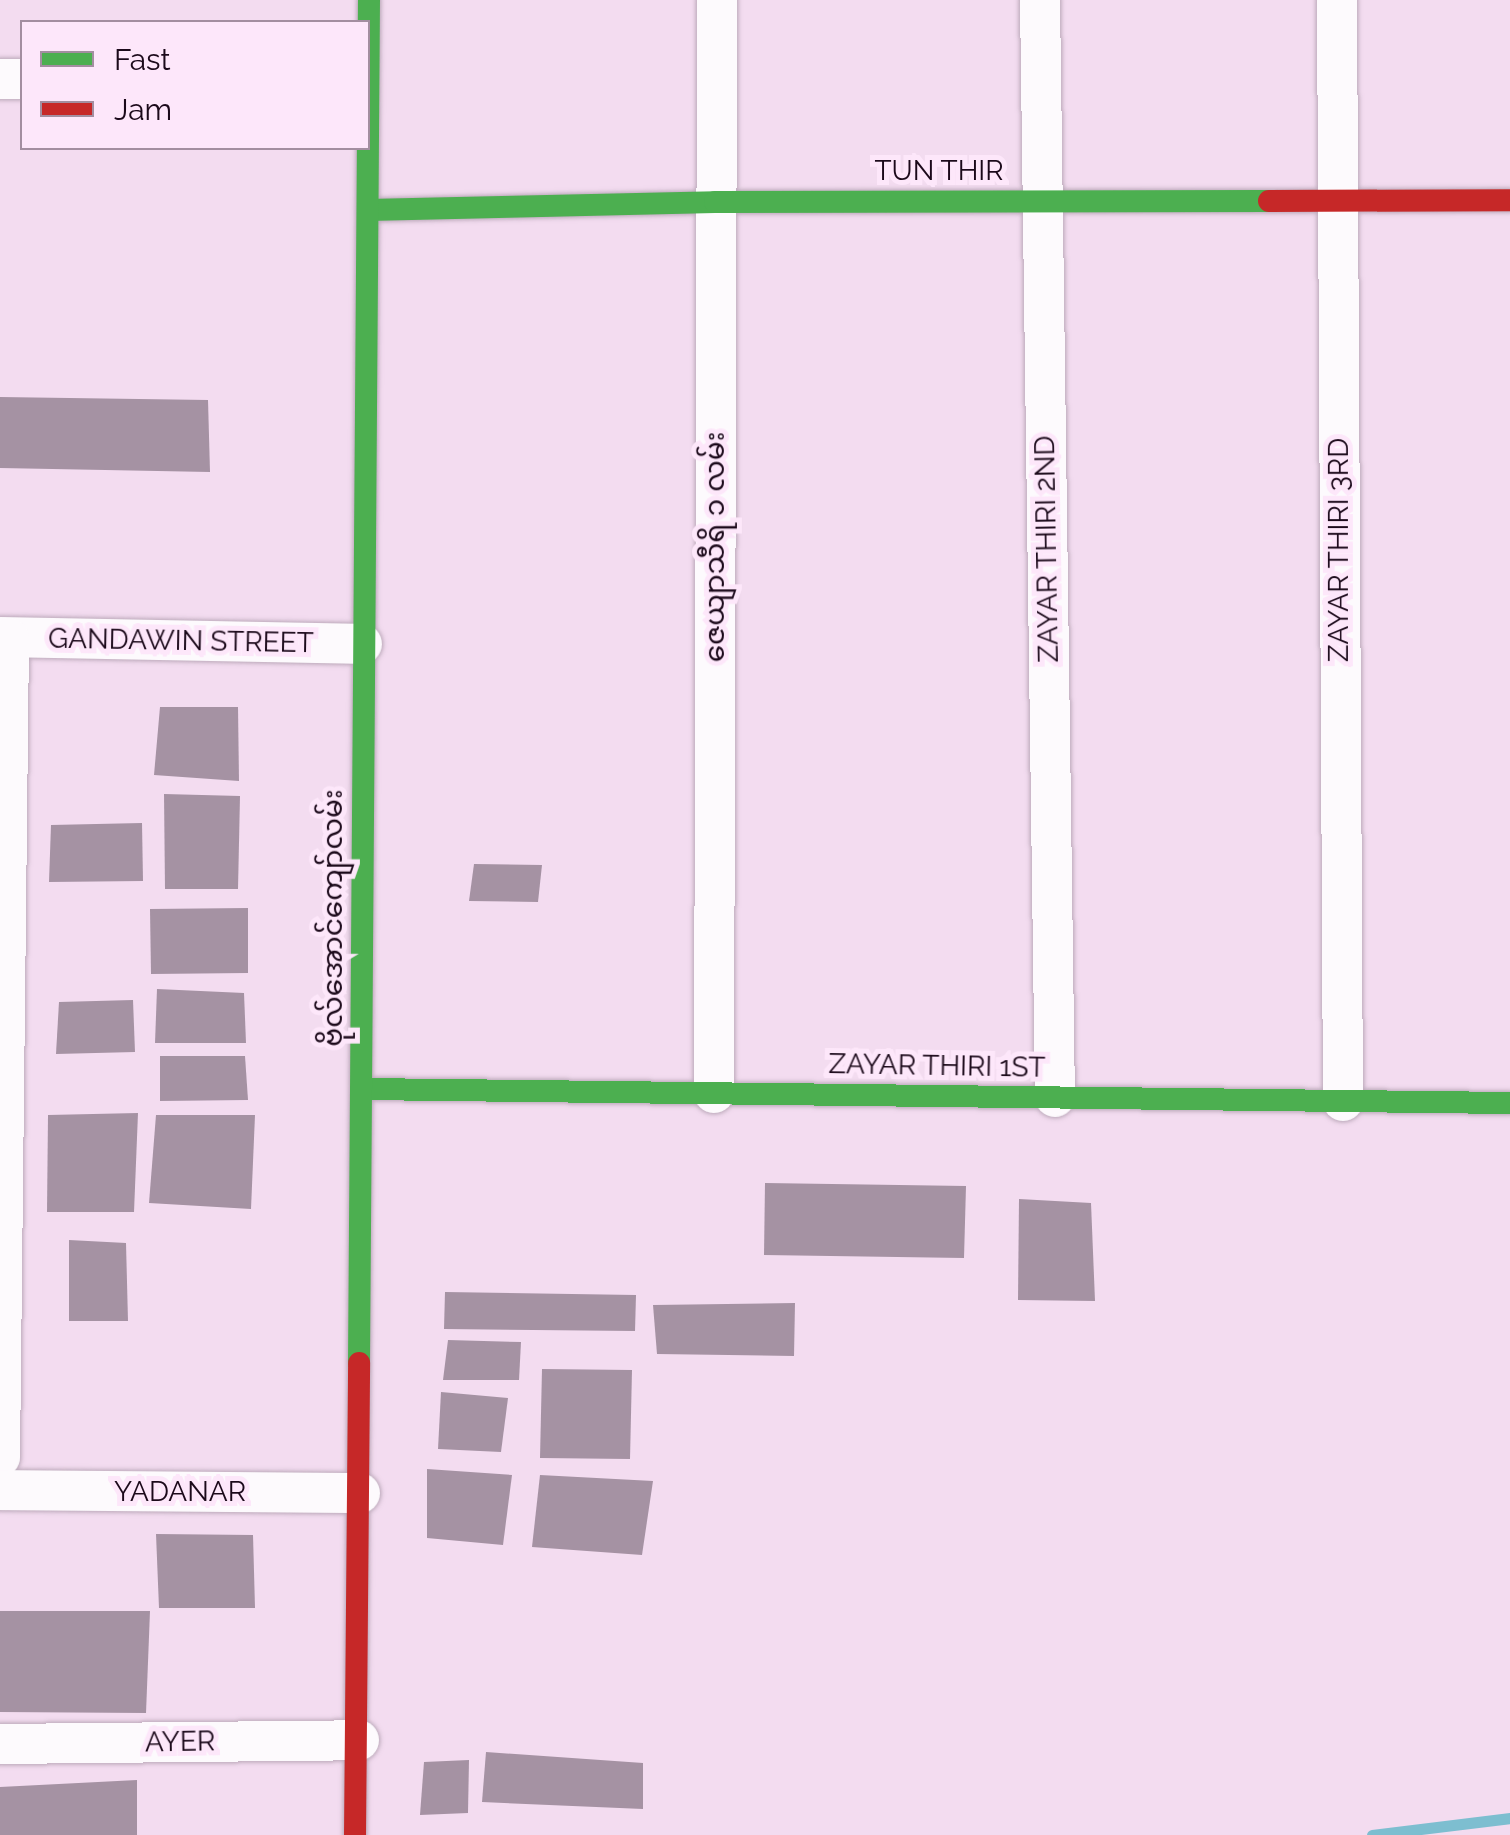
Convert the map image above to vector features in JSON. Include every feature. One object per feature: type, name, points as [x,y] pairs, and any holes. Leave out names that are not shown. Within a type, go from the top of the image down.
[{"type":"street","name":"ဇေယျာသီရိ ၁ လမ်း","points":[[714,1093],[716,0]]},
{"type":"street","name":"ZAYAR THIRI 2ND","points":[[1040,0],[1055,1097]]},
{"type":"street","name":"ZAYAR THIRI 3RD","points":[[1337,0],[1343,1100]]},
{"type":"street","name":"ဗိုလ်အောင်ကျော်လမ်း","points":[[355,1835],[359,1740],[362,644],[368,150]]},
{"type":"street","name":"TUN THIR","points":[[368,210],[715,202],[1510,200]]},
{"type":"street","name":"GANDAWIN STREET","points":[[5,638],[362,644]]},
{"type":"street","points":[[0,1456],[5,638]]},
{"type":"street","name":"ZAYAR THIRI 1ST","points":[[363,1089],[1510,1102]]},
{"type":"street","name":"YADANAR","points":[[0,1490],[360,1493]]},
{"type":"street","name":"AYER","points":[[0,1744],[359,1740]]},
{"type":"building","points":[[0,397],[208,400],[210,472],[0,468]]},
{"type":"building","points":[[160,707],[238,707],[239,781],[154,775]]},
{"type":"building","points":[[164,794],[240,796],[238,889],[165,889]]},
{"type":"building","points":[[142,823],[143,881],[49,882],[51,825]]},
{"type":"building","points":[[474,864],[542,865],[538,902],[469,901]]},
{"type":"building","points":[[248,908],[248,973],[151,974],[150,909]]},
{"type":"building","points":[[157,989],[244,993],[246,1043],[155,1043]]},
{"type":"building","points":[[133,1000],[135,1052],[56,1054],[59,1002]]},
{"type":"building","points":[[160,1056],[245,1056],[248,1100],[160,1101]]},
{"type":"building","points":[[138,1113],[134,1212],[47,1212],[48,1115]]},
{"type":"building","points":[[156,1115],[255,1115],[251,1209],[149,1203]]},
{"type":"building","points":[[765,1183],[966,1186],[964,1258],[764,1255]]},
{"type":"building","points":[[1019,1199],[1091,1203],[1095,1301],[1018,1300]]},
{"type":"building","points":[[69,1240],[126,1243],[128,1321],[69,1321]]},
{"type":"building","points":[[445,1292],[636,1295],[635,1331],[444,1329]]},
{"type":"building","points":[[795,1303],[794,1356],[657,1354],[653,1305]]},
{"type":"building","points":[[448,1340],[521,1342],[519,1380],[443,1380]]},
{"type":"building","points":[[542,1369],[632,1370],[630,1459],[540,1458]]},
{"type":"building","points":[[441,1392],[508,1398],[501,1452],[438,1449]]},
{"type":"building","points":[[427,1469],[512,1475],[503,1545],[427,1538]]},
{"type":"building","points":[[540,1475],[653,1481],[642,1555],[532,1547]]},
{"type":"building","points":[[156,1534],[253,1535],[255,1608],[159,1608]]},
{"type":"building","points":[[0,1611],[150,1611],[146,1713],[0,1712]]},
{"type":"building","points":[[486,1752],[643,1763],[643,1809],[482,1802]]},
{"type":"building","points":[[469,1760],[468,1813],[420,1815],[424,1762]]},
{"type":"building","points":[[137,1780],[137,1835],[0,1835],[0,1787]]},
{"type":"waterway","points":[[1372,1835],[1510,1818]]},
{"type":"traffic: fast","points":[[369,0],[369,20]]},
{"type":"traffic: fast","points":[[359,1363],[368,150]]},
{"type":"traffic: fast","points":[[368,210],[715,202],[1269,201]]},
{"type":"traffic: fast","points":[[363,1089],[1510,1103]]},
{"type":"traffic: jam","points":[[1269,201],[1510,200]]},
{"type":"traffic: jam","points":[[355,1835],[359,1363]]}]
